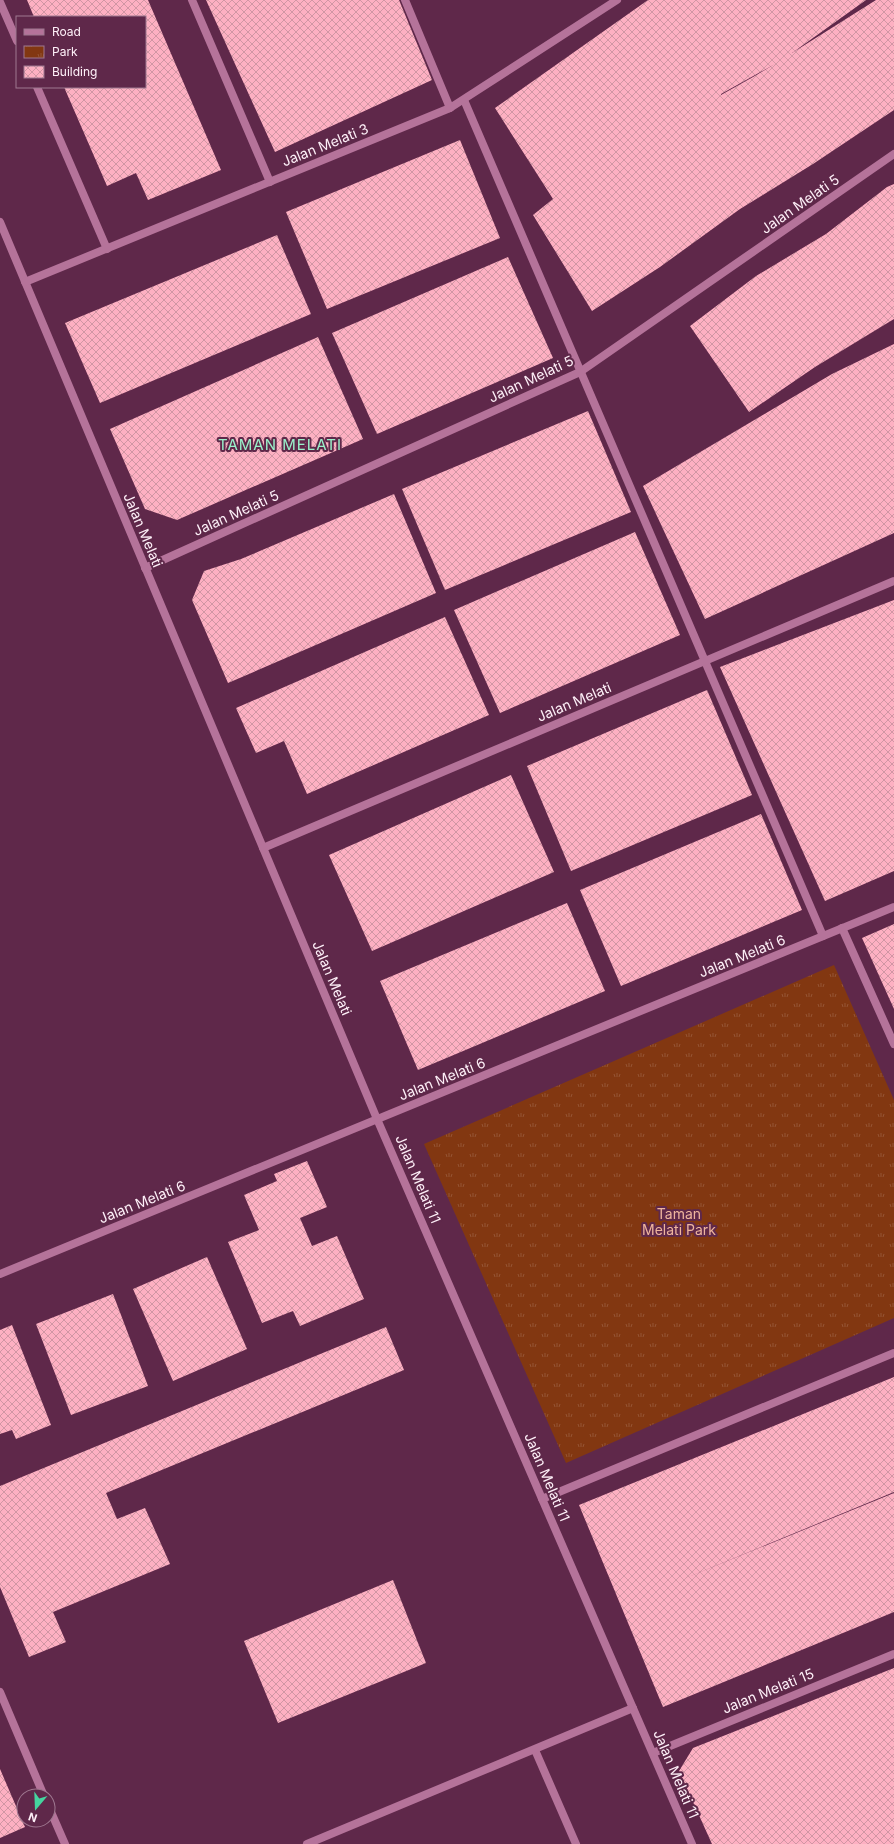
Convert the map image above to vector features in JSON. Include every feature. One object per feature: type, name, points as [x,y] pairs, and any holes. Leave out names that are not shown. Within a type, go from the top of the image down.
[{"type":"street","points":[[192,0],[270,182]]},
{"type":"street","points":[[405,0],[450,108]]},
{"type":"street","name":"Jalan Melati 3","points":[[25,282],[450,108],[617,0]]},
{"type":"street","points":[[0,2],[16,39]]},
{"type":"street","points":[[37,88],[107,249]]},
{"type":"street","points":[[464,100],[823,936]]},
{"type":"street","name":"Jalan Melati 5","points":[[145,568],[580,372],[894,154]]},
{"type":"street","name":"Jalan Melati","points":[[0,222],[378,1119]]},
{"type":"street","name":"Jalan Melati","points":[[263,848],[894,581]]},
{"type":"street","name":"Jalan Melati 6","points":[[0,1274],[894,907]]},
{"type":"street","points":[[842,928],[894,1044]]},
{"type":"street","name":"Jalan Melati 11","points":[[378,1119],[692,1844]]},
{"type":"street","points":[[542,1499],[894,1353]]},
{"type":"street","name":"Jalan Melati 15","points":[[653,1753],[894,1654]]},
{"type":"street","points":[[0,1692],[41,1788]]},
{"type":"street","points":[[307,1844],[322,1841],[633,1708]]},
{"type":"street","points":[[536,1750],[576,1844]]},
{"type":"street","points":[[56,1823],[65,1844]]},
{"type":"green space","name":"Taman Melati Park","points":[[834,965],[894,1100],[894,1318],[566,1463],[424,1144]]},
{"type":"building","points":[[27,0],[148,0],[221,170],[148,200],[136,173],[107,186],[64,88],[146,88],[146,16],[34,16]]},
{"type":"building","points":[[206,0],[399,0],[432,80],[275,152]]},
{"type":"building","points":[[648,0],[866,0],[792,53],[876,0],[894,0],[894,110],[813,164],[740,209],[660,267],[592,311],[533,215],[553,199],[495,108]],"holes":[[[775,64],[753,77],[721,95]]]},
{"type":"building","points":[[460,140],[500,238],[327,309],[286,212]]},
{"type":"building","points":[[894,184],[894,319],[815,367],[749,412],[690,326],[756,276],[826,234],[887,187]]},
{"type":"building","points":[[277,235],[311,314],[100,403],[65,323]]},
{"type":"building","points":[[508,257],[553,358],[377,434],[332,333]]},
{"type":"building","points":[[318,337],[363,439],[177,520],[145,509],[110,429]]},
{"type":"building","points":[[894,344],[894,533],[705,619],[643,486],[832,374]]},
{"type":"building","points":[[588,411],[631,512],[445,590],[402,489]]},
{"type":"building","points":[[394,494],[436,593],[228,683],[192,600],[204,571],[241,559]]},
{"type":"building","points":[[635,532],[680,635],[500,713],[454,610]]},
{"type":"building","points":[[894,600],[894,871],[825,901],[720,667]]},
{"type":"building","points":[[445,617],[489,715],[307,794],[284,741],[256,753],[236,708]]},
{"type":"building","points":[[707,690],[752,795],[571,871],[527,766]]},
{"type":"building","points":[[511,775],[554,872],[372,951],[329,855]]},
{"type":"building","points":[[761,814],[802,910],[621,986],[580,890]]},
{"type":"building","points":[[567,903],[605,991],[418,1070],[380,981]]},
{"type":"building","points":[[894,924],[894,1009],[862,938]]},
{"type":"building","points":[[307,1161],[327,1207],[300,1218],[312,1246],[337,1236],[364,1299],[300,1326],[293,1311],[262,1323],[228,1242],[259,1230],[244,1195],[277,1181],[274,1174]]},
{"type":"building","points":[[207,1257],[247,1349],[173,1381],[133,1289]]},
{"type":"building","points":[[113,1294],[148,1386],[71,1415],[36,1324]]},
{"type":"building","points":[[12,1325],[51,1425],[16,1439],[12,1430],[0,1434],[0,1330]]},
{"type":"building","points":[[386,1327],[404,1370],[106,1493],[117,1519],[145,1508],[170,1564],[53,1612],[66,1642],[29,1657],[0,1587],[0,1486]]},
{"type":"building","points":[[894,1377],[894,1492],[676,1582],[894,1493],[894,1612],[663,1707],[579,1505]]},
{"type":"building","points":[[393,1580],[426,1663],[278,1723],[244,1641]]},
{"type":"building","points":[[894,1668],[894,1844],[712,1844],[679,1771],[693,1748]]},
{"type":"building","points":[[0,1769],[16,1806],[16,1828],[23,1828],[0,1838]]},
{"type":"district","name":"TAMAN MELATI","points":[[280,445]]}]
